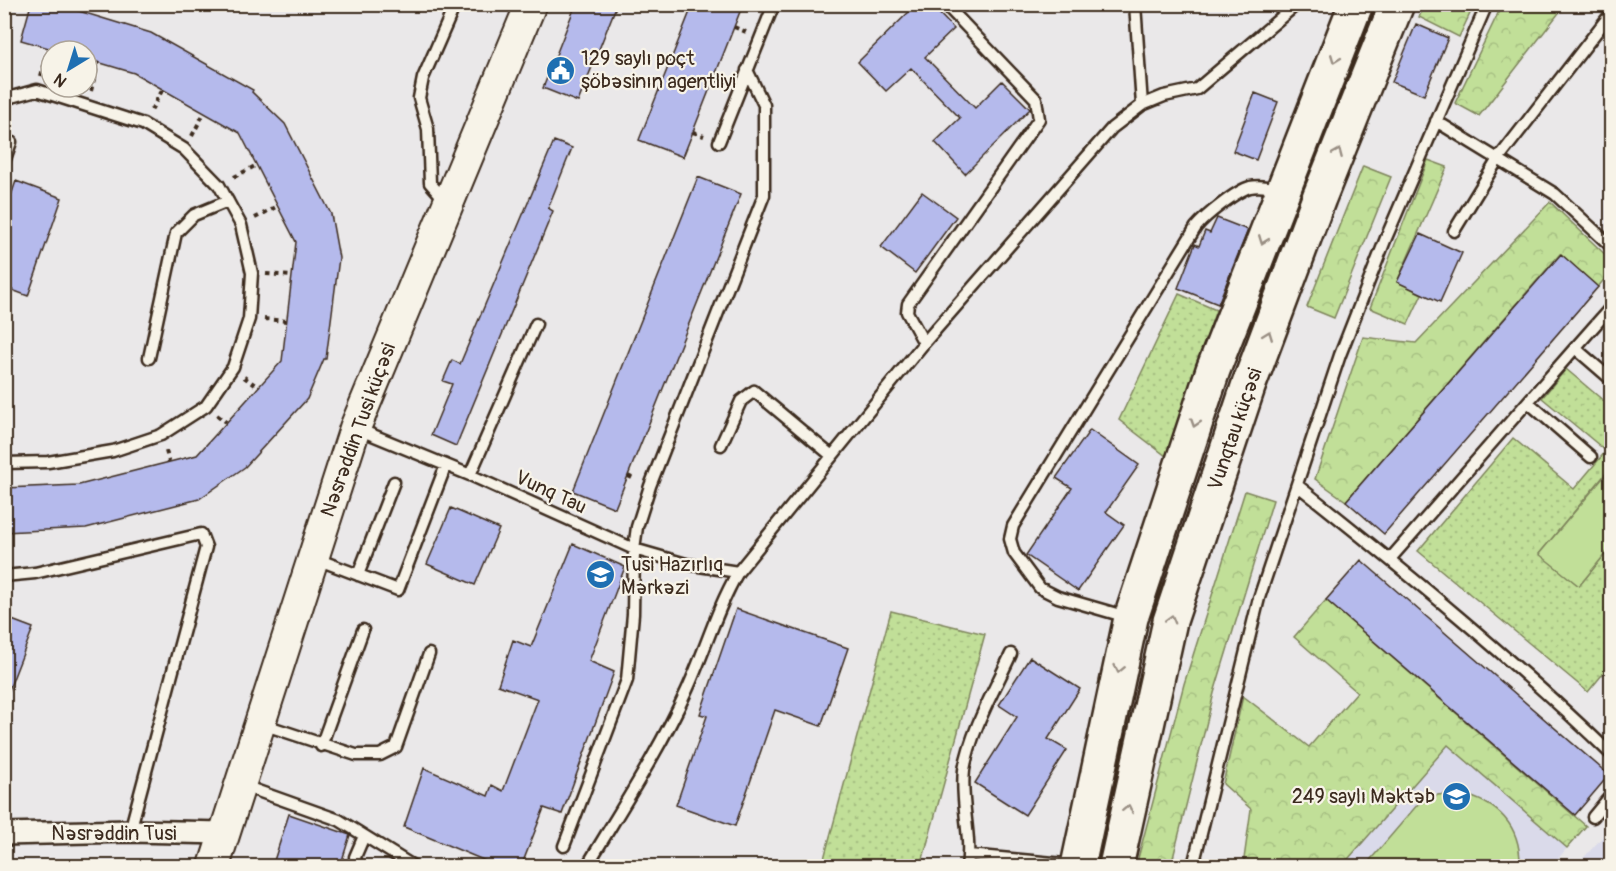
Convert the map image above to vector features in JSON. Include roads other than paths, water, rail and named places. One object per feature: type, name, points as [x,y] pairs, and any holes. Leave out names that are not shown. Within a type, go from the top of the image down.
[{"type":"main road","name":"Nəsrəddin Tusi küçəsi","points":[[214,867],[355,428],[531,4]]},
{"type":"main road","name":"Vunqtau küçəsi","points":[[1078,866],[1131,618],[1213,370],[1356,4]]},
{"type":"main road","name":"Vunqtau küçəsi","points":[[1116,867],[1170,621],[1248,387],[1319,198],[1397,4]]},
{"type":"street","name":"Nəsrəddin Tusi","points":[[4,834],[130,831],[224,833]]},
{"type":"lane","points":[[719,142],[774,4]]},
{"type":"lane","points":[[924,343],[907,312],[908,304],[1039,118],[1036,99],[945,4]]},
{"type":"lane","points":[[1135,4],[1142,105]]},
{"type":"lane","points":[[587,867],[671,723],[723,599],[738,572],[924,343],[1112,128],[1142,105],[1164,96],[1197,89],[1297,4]]},
{"type":"lane","points":[[1193,867],[1259,598],[1345,344],[1386,238],[1487,4]]},
{"type":"lane","points":[[1454,231],[1498,159],[1611,12]]},
{"type":"lane","points":[[448,204],[430,183],[428,129],[418,98],[423,78],[451,14]]},
{"type":"lane","points":[[564,846],[627,680],[637,527],[650,486],[764,195],[764,105],[747,70]]},
{"type":"lane","points":[[4,99],[37,90],[143,124],[184,149],[219,185],[228,201],[241,225],[252,273],[249,319],[233,367],[206,406],[160,435],[113,451],[48,462],[4,463]]},
{"type":"lane","points":[[1436,122],[1555,194],[1611,247]]},
{"type":"lane","points":[[4,162],[11,142]]},
{"type":"lane","points":[[1131,618],[1058,597],[1040,588],[1014,553],[1010,539],[1013,526],[1202,219],[1248,188],[1260,186],[1282,190]]},
{"type":"lane","points":[[149,358],[176,234],[194,215],[228,201]]},
{"type":"lane","points":[[1390,559],[1611,306]]},
{"type":"lane","points":[[470,475],[536,324]]},
{"type":"lane","points":[[1575,348],[1611,380]]},
{"type":"lane","points":[[721,445],[741,401],[754,391],[832,456]]},
{"type":"lane","points":[[1528,402],[1591,457]]},
{"type":"lane","name":"Vunq Tau","points":[[355,428],[470,475],[634,549],[686,564],[738,572]]},
{"type":"lane","points":[[313,557],[398,590],[446,465]]},
{"type":"lane","points":[[358,575],[394,482]]},
{"type":"lane","points":[[1297,485],[1390,559],[1542,690],[1611,755]]},
{"type":"lane","points":[[4,576],[35,573],[201,534],[206,547],[130,831]]},
{"type":"lane","points":[[321,746],[363,630]]},
{"type":"lane","points":[[260,723],[321,746],[356,755],[380,755],[396,747],[429,654]]},
{"type":"lane","points":[[967,867],[969,855],[964,815],[964,770],[974,735],[1011,654]]},
{"type":"lane","points":[[239,785],[339,820],[413,867]]},
{"type":"lane","points":[[1593,817],[1611,794]]},
{"type":"lane","points":[[357,867],[355,857],[364,836]]},
{"type":"lane","points":[[969,855],[1078,866]]},
{"type":"place","name":"129 saylı poçt şöbəsinın agentliyi","points":[[560,70]]},
{"type":"place","name":"Tusi Hazırlıq Mərkəzi","points":[[600,575]]},
{"type":"place","name":"249 saylı Məktəb","points":[[1456,796]]}]
